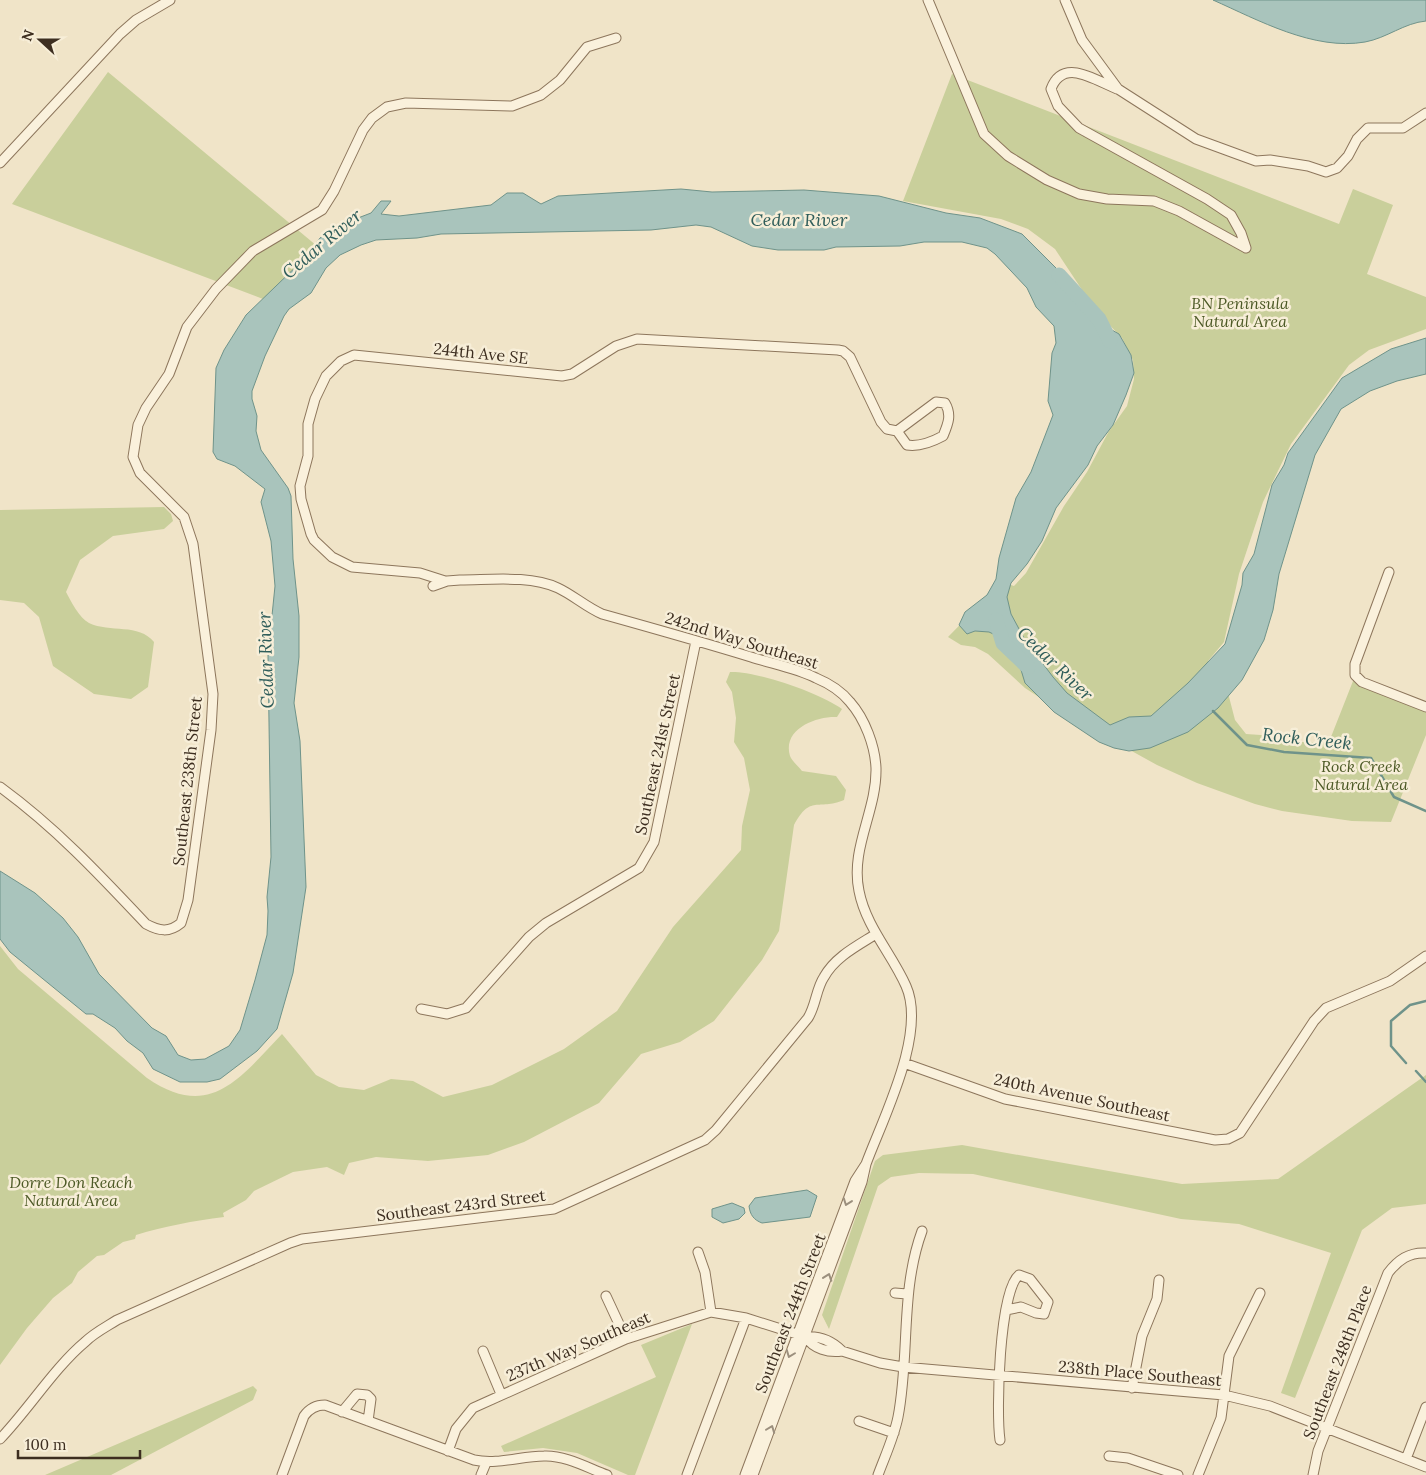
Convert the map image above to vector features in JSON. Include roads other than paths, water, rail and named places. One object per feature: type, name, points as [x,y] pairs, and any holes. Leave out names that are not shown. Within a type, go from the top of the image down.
[{"type":"street","points":[[0,162],[120,34],[136,20],[170,0]]},
{"type":"street","points":[[928,0],[984,134],[1008,156],[1047,180],[1079,194],[1107,199],[1154,202],[1179,211],[1246,248],[1241,232],[1232,215],[1207,198],[1079,128],[1058,106],[1051,89],[1055,79],[1066,72],[1075,72],[1118,89],[1196,139],[1256,161],[1308,166],[1326,172],[1336,168],[1348,156],[1357,139],[1368,128],[1403,128],[1426,113]]},
{"type":"street","points":[[1065,0],[1082,40],[1118,89]]},
{"type":"street","name":"Southeast 238th Street","points":[[0,787],[36,813],[82,856],[146,924],[157,930],[166,931],[175,928],[184,916],[188,900],[211,730],[213,694],[192,544],[184,517],[140,473],[133,457],[138,425],[146,408],[169,374],[187,327],[216,289],[254,251],[322,210],[334,192],[363,130],[372,118],[387,108],[406,103],[512,106],[541,95],[553,85],[588,47],[616,38]]},
{"type":"street","name":"244th Ave SE","points":[[445,581],[420,573],[352,567],[332,558],[314,540],[311,534],[301,499],[300,486],[308,456],[308,424],[315,399],[326,376],[341,361],[354,355],[562,376],[572,374],[616,346],[637,339],[838,350],[843,351],[850,357],[881,422],[887,429],[897,431],[907,445],[916,447],[943,436],[950,417],[949,410],[945,404],[936,402],[897,431]]},
{"type":"street","points":[[1389,572],[1355,664],[1355,675],[1362,682],[1426,707]]},
{"type":"street","name":"242nd Way Southeast","points":[[433,586],[445,581],[464,580],[543,582],[558,588],[602,614],[696,640],[816,678],[850,701],[869,735],[876,767],[875,786],[857,857],[856,874],[859,893],[876,934],[906,986],[909,997]]},
{"type":"street","name":"Southeast 241st Street","points":[[421,1009],[447,1014],[466,1008],[529,937],[546,923],[639,868],[654,842],[696,640]]},
{"type":"street","name":"Southeast 243rd Street","points":[[0,1439],[84,1342],[117,1320],[302,1239],[554,1209],[691,1148],[716,1130],[798,1031],[815,1005],[822,978],[832,966],[844,954],[876,934]]},
{"type":"street","name":"240th Avenue Southeast","points":[[904,1063],[1005,1099],[1215,1140],[1228,1139],[1240,1133],[1314,1021],[1326,1008],[1390,981],[1426,956]]},
{"type":"street","name":"Southeast 244th Street","points":[[745,1475],[862,1182],[866,1164],[904,1063],[911,1026],[909,997]]},
{"type":"street","points":[[878,1475],[898,1417],[904,1367],[907,1294],[913,1256],[922,1231]]},
{"type":"street","points":[[698,1252],[705,1272],[711,1312]]},
{"type":"street","name":"Southeast 248th Place","points":[[1313,1475],[1318,1450],[1383,1282],[1396,1262],[1406,1256],[1426,1253]]},
{"type":"street","points":[[1000,1440],[997,1423],[999,1375],[1006,1310],[1011,1286],[1019,1275],[1030,1279],[1048,1302],[1044,1314],[1021,1307],[1006,1310]]},
{"type":"street","points":[[1132,1388],[1142,1336],[1157,1299],[1159,1280]]},
{"type":"street","points":[[895,1293],[907,1294]]},
{"type":"street","points":[[1198,1475],[1221,1418],[1230,1356],[1260,1293]]},
{"type":"street","points":[[606,1296],[626,1339]]},
{"type":"street","name":"237th Way Southeast","points":[[448,1451],[462,1420],[473,1408],[501,1394],[626,1339],[711,1312],[746,1318]]},
{"type":"street","points":[[687,1475],[746,1318]]},
{"type":"street","name":"238th Place Southeast","points":[[746,1318],[802,1336],[811,1345],[832,1352],[842,1351],[880,1363],[904,1367],[1224,1395],[1270,1406],[1426,1467]]},
{"type":"street","name":"Southeast 244th Street","points":[[754,1475],[802,1336]]},
{"type":"street","points":[[482,1351],[501,1394]]},
{"type":"street","points":[[342,1412],[357,1394],[367,1395],[371,1399],[368,1421]]},
{"type":"street","points":[[282,1475],[304,1416],[309,1410],[325,1405],[448,1451],[486,1463],[545,1456],[586,1471],[608,1475]]},
{"type":"street","points":[[1406,1458],[1426,1406]]},
{"type":"street","points":[[858,1422],[894,1433]]},
{"type":"street","points":[[1109,1456],[1128,1458],[1178,1475]]},
{"type":"street","points":[[481,1475],[486,1463]]},
{"type":"water","points":[[1213,0],[1426,0],[1426,21],[1418,22],[1373,40],[1346,44],[1306,38],[1287,32]]},
{"type":"water","points":[[681,189],[712,192],[804,190],[879,196],[946,213],[980,218],[1022,234],[1056,268],[1072,288],[1087,316],[1119,334],[1131,355],[1134,373],[1126,395],[1113,425],[1097,446],[1088,465],[1056,508],[1042,541],[1027,564],[1011,583],[1007,597],[1011,614],[1025,640],[1053,677],[1067,693],[1110,725],[1129,717],[1151,716],[1188,683],[1225,644],[1242,585],[1243,573],[1254,554],[1272,485],[1284,465],[1288,453],[1342,378],[1391,349],[1426,338],[1426,374],[1397,381],[1370,391],[1341,409],[1315,455],[1279,574],[1273,610],[1264,640],[1242,680],[1218,708],[1188,732],[1150,748],[1129,751],[1099,742],[1054,712],[1025,683],[1018,660],[1006,640],[989,632],[975,631],[967,634],[959,625],[965,612],[987,595],[996,579],[999,558],[1016,498],[1031,472],[1053,415],[1048,401],[1052,353],[1056,343],[1054,326],[1036,307],[1027,288],[987,248],[962,242],[924,242],[900,246],[836,247],[824,250],[778,250],[752,246],[711,227],[696,225],[651,230],[441,234],[417,238],[376,240],[340,255],[326,268],[311,293],[289,309],[284,316],[265,356],[252,391],[252,399],[257,416],[256,431],[261,450],[288,488],[291,496],[293,559],[299,616],[299,657],[294,703],[300,741],[306,887],[293,973],[277,1029],[257,1051],[220,1079],[207,1082],[180,1082],[153,1069],[143,1053],[127,1041],[115,1028],[93,1014],[86,1014],[10,952],[0,939],[0,871],[35,893],[63,918],[78,937],[99,974],[152,1028],[166,1036],[178,1055],[191,1060],[205,1059],[229,1046],[240,1030],[267,935],[267,897],[271,857],[268,655],[275,586],[271,541],[261,502],[265,489],[235,466],[217,459],[213,452],[216,368],[224,350],[246,315],[305,258],[320,238],[347,219],[358,218],[371,213],[381,201],[391,201],[381,214],[399,216],[491,205],[507,193],[523,193],[541,204],[558,196]]},
{"type":"water","points":[[807,1190],[817,1196],[810,1217],[762,1223],[751,1215],[749,1206],[755,1198]]},
{"type":"water","points":[[732,1203],[744,1208],[745,1213],[739,1219],[723,1223],[712,1217],[712,1209]]},
{"type":"waterway","name":"Cedar River","points":[[1059,275],[1099,319],[1110,341]]},
{"type":"waterway","name":"Cedar River","points":[[996,620],[1003,643],[1028,667]]},
{"type":"waterway","name":"Rock Creek","points":[[1213,711],[1247,745],[1284,752],[1371,758],[1394,797],[1426,811]]},
{"type":"waterway","name":"Rock Creek","points":[[1406,1063],[1391,1046],[1391,1021],[1410,1005],[1426,1001]]},
{"type":"waterway","name":"Rock Creek","points":[[1416,1071],[1426,1082]]},
{"type":"park label","name":"BN Peninsula Natural Area","points":[[1240,312]]},
{"type":"park label","name":"Rock Creek Natural Area","points":[[1361,775]]},
{"type":"park label","name":"Dorre Don Reach Natural Area","points":[[71,1191]]}]
